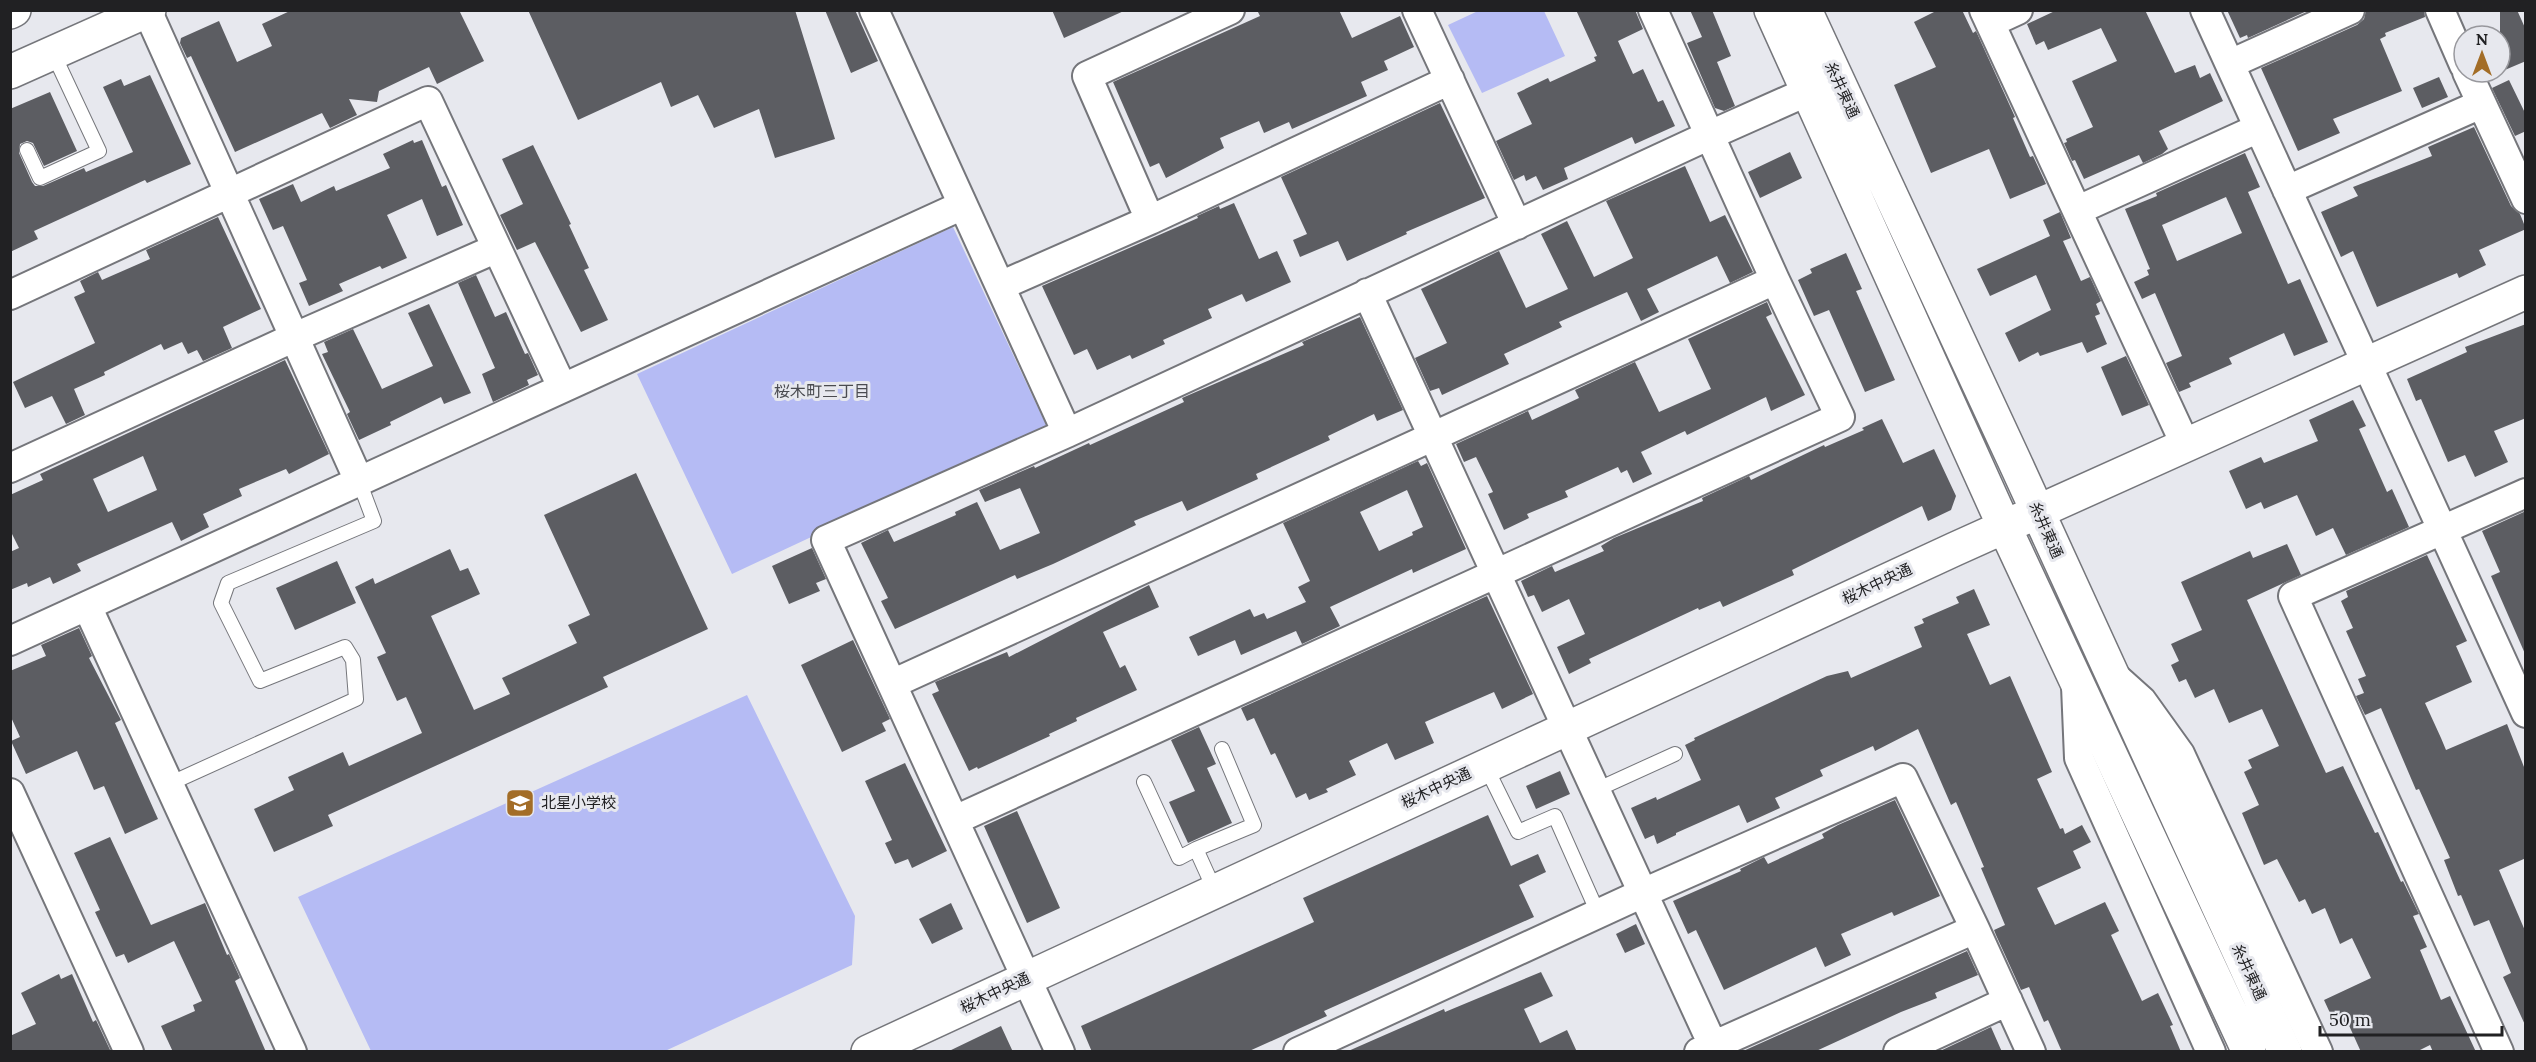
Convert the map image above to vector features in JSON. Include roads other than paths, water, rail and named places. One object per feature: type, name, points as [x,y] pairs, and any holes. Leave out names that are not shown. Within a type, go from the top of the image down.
[{"type":"street","points":[[874,10],[1067,433]]},
{"type":"street","points":[[1150,220],[1087,76],[1230,10]]},
{"type":"street","points":[[1417,10],[1517,225]]},
{"type":"street","points":[[955,820],[1839,417],[1653,10]]},
{"type":"street","name":"糸井東通","points":[[1771,10],[1822,85],[2038,511],[2285,1052]]},
{"type":"street","name":"糸井東通","points":[[1805,10],[1822,85],[2004,526],[2249,1052]]},
{"type":"street","points":[[2018,10],[1987,17],[2186,446]]},
{"type":"street","points":[[2205,10],[2443,531],[2518,677],[2526,713]]},
{"type":"street","points":[[2230,64],[2350,10]]},
{"type":"street","points":[[2440,10],[2452,38]]},
{"type":"street","points":[[10,72],[148,11],[359,482]]},
{"type":"street","points":[[1000,286],[1150,220],[1450,80]]},
{"type":"street","points":[[2472,84],[2526,199]]},
{"type":"street","points":[[1060,1052],[826,540],[1067,433],[1822,85]]},
{"type":"street","points":[[10,295],[428,101],[495,249],[562,387]]},
{"type":"street","points":[[2287,189],[2481,104]]},
{"type":"street","points":[[2078,210],[2259,128]]},
{"type":"street","points":[[10,641],[963,205]]},
{"type":"street","points":[[10,468],[295,337],[495,249]]},
{"type":"street","points":[[892,684],[1433,439],[1775,280]]},
{"type":"street","name":"桜木中央通","points":[[868,1052],[2004,526],[2526,292]]},
{"type":"street","points":[[1367,293],[1643,893],[1709,1049],[1975,929]]},
{"type":"street","points":[[2499,1052],[2293,596],[2526,493]]},
{"type":"street","points":[[87,606],[292,1052]]},
{"type":"street","points":[[2112,674],[2142,701],[2180,754],[2318,1052]]},
{"type":"street","points":[[2075,679],[2079,758],[2211,1052]]},
{"type":"street","points":[[1298,1052],[1598,913],[1902,778],[2031,1052]]},
{"type":"street","points":[[10,793],[129,1052]]},
{"type":"street","points":[[1898,1052],[2008,1001]]},
{"type":"lane","points":[[27,150],[40,178],[99,151],[53,53]]},
{"type":"lane","points":[[169,784],[356,699],[353,660],[345,647],[260,681],[221,603],[228,583],[374,521],[359,482]]},
{"type":"lane","points":[[1144,782],[1179,858],[1254,825],[1222,749]]},
{"type":"lane","points":[[1596,790],[1675,754]]},
{"type":"lane","points":[[1485,765],[1518,832],[1555,816],[1598,913]]},
{"type":"lane","points":[[1196,849],[1215,891]]},
{"type":"place","name":"北星小学校","points":[[520,803]]},
{"type":"district","name":"桜木町三丁目","points":[[822,391]]}]
